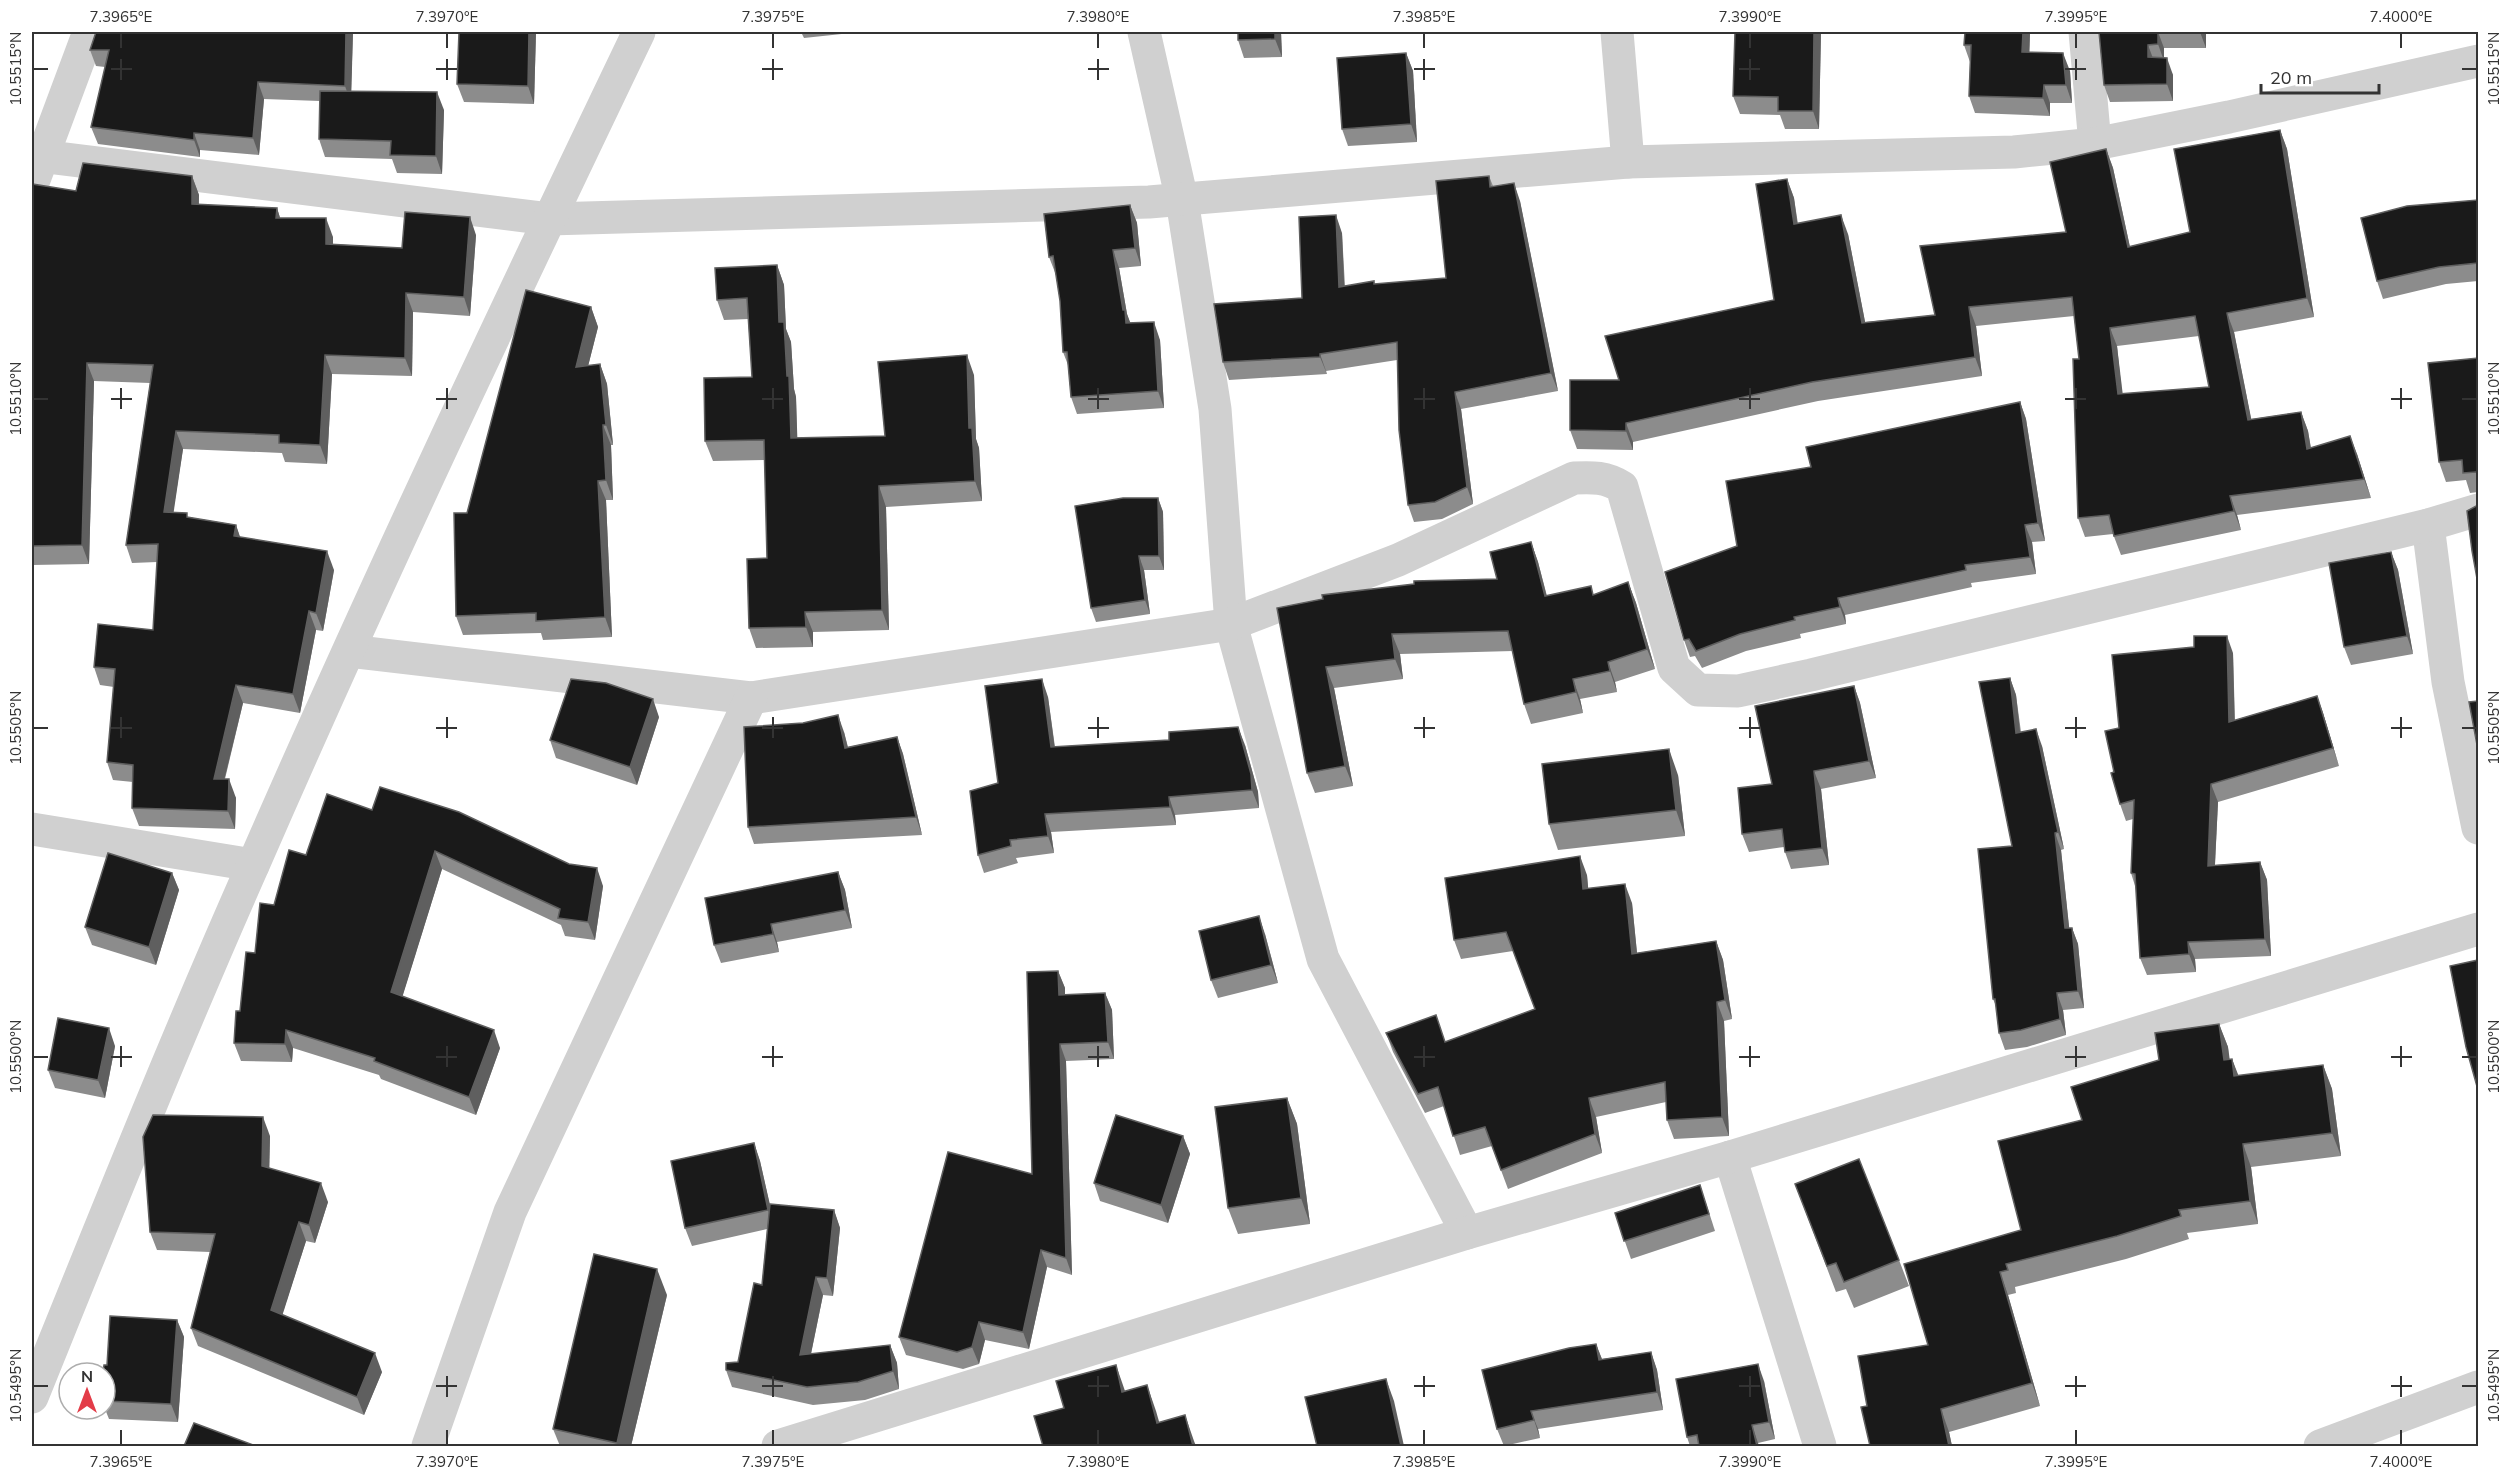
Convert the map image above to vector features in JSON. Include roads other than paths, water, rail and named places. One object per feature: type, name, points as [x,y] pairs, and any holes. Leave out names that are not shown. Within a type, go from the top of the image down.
[{"type":"street","points":[[89,32],[35,166],[549,219],[1182,200],[1628,162],[2014,152],[2095,144],[2229,117],[2478,61]]},
{"type":"street","points":[[32,1397],[46,1327],[349,651],[549,219],[639,32]]},
{"type":"street","points":[[1144,32],[1182,200],[1215,409],[1231,624],[1323,960],[1467,1233]]},
{"type":"street","points":[[1617,32],[1628,162]]},
{"type":"street","points":[[2085,32],[2095,144]]},
{"type":"street","points":[[349,651],[751,698],[1231,624],[1398,560],[1574,478],[1590,477],[1608,478],[1622,487],[1674,668],[1698,690],[1738,691],[2428,525],[2478,510]]},
{"type":"street","points":[[2428,525],[2448,682],[2478,828]]},
{"type":"street","points":[[428,1446],[510,1212],[751,698]]},
{"type":"street","points":[[32,829],[253,865]]},
{"type":"street","points":[[778,1446],[1467,1233],[1730,1157],[2478,928]]},
{"type":"street","points":[[1730,1157],[1820,1446]]},
{"type":"street","points":[[2319,1446],[2478,1387]]}]
